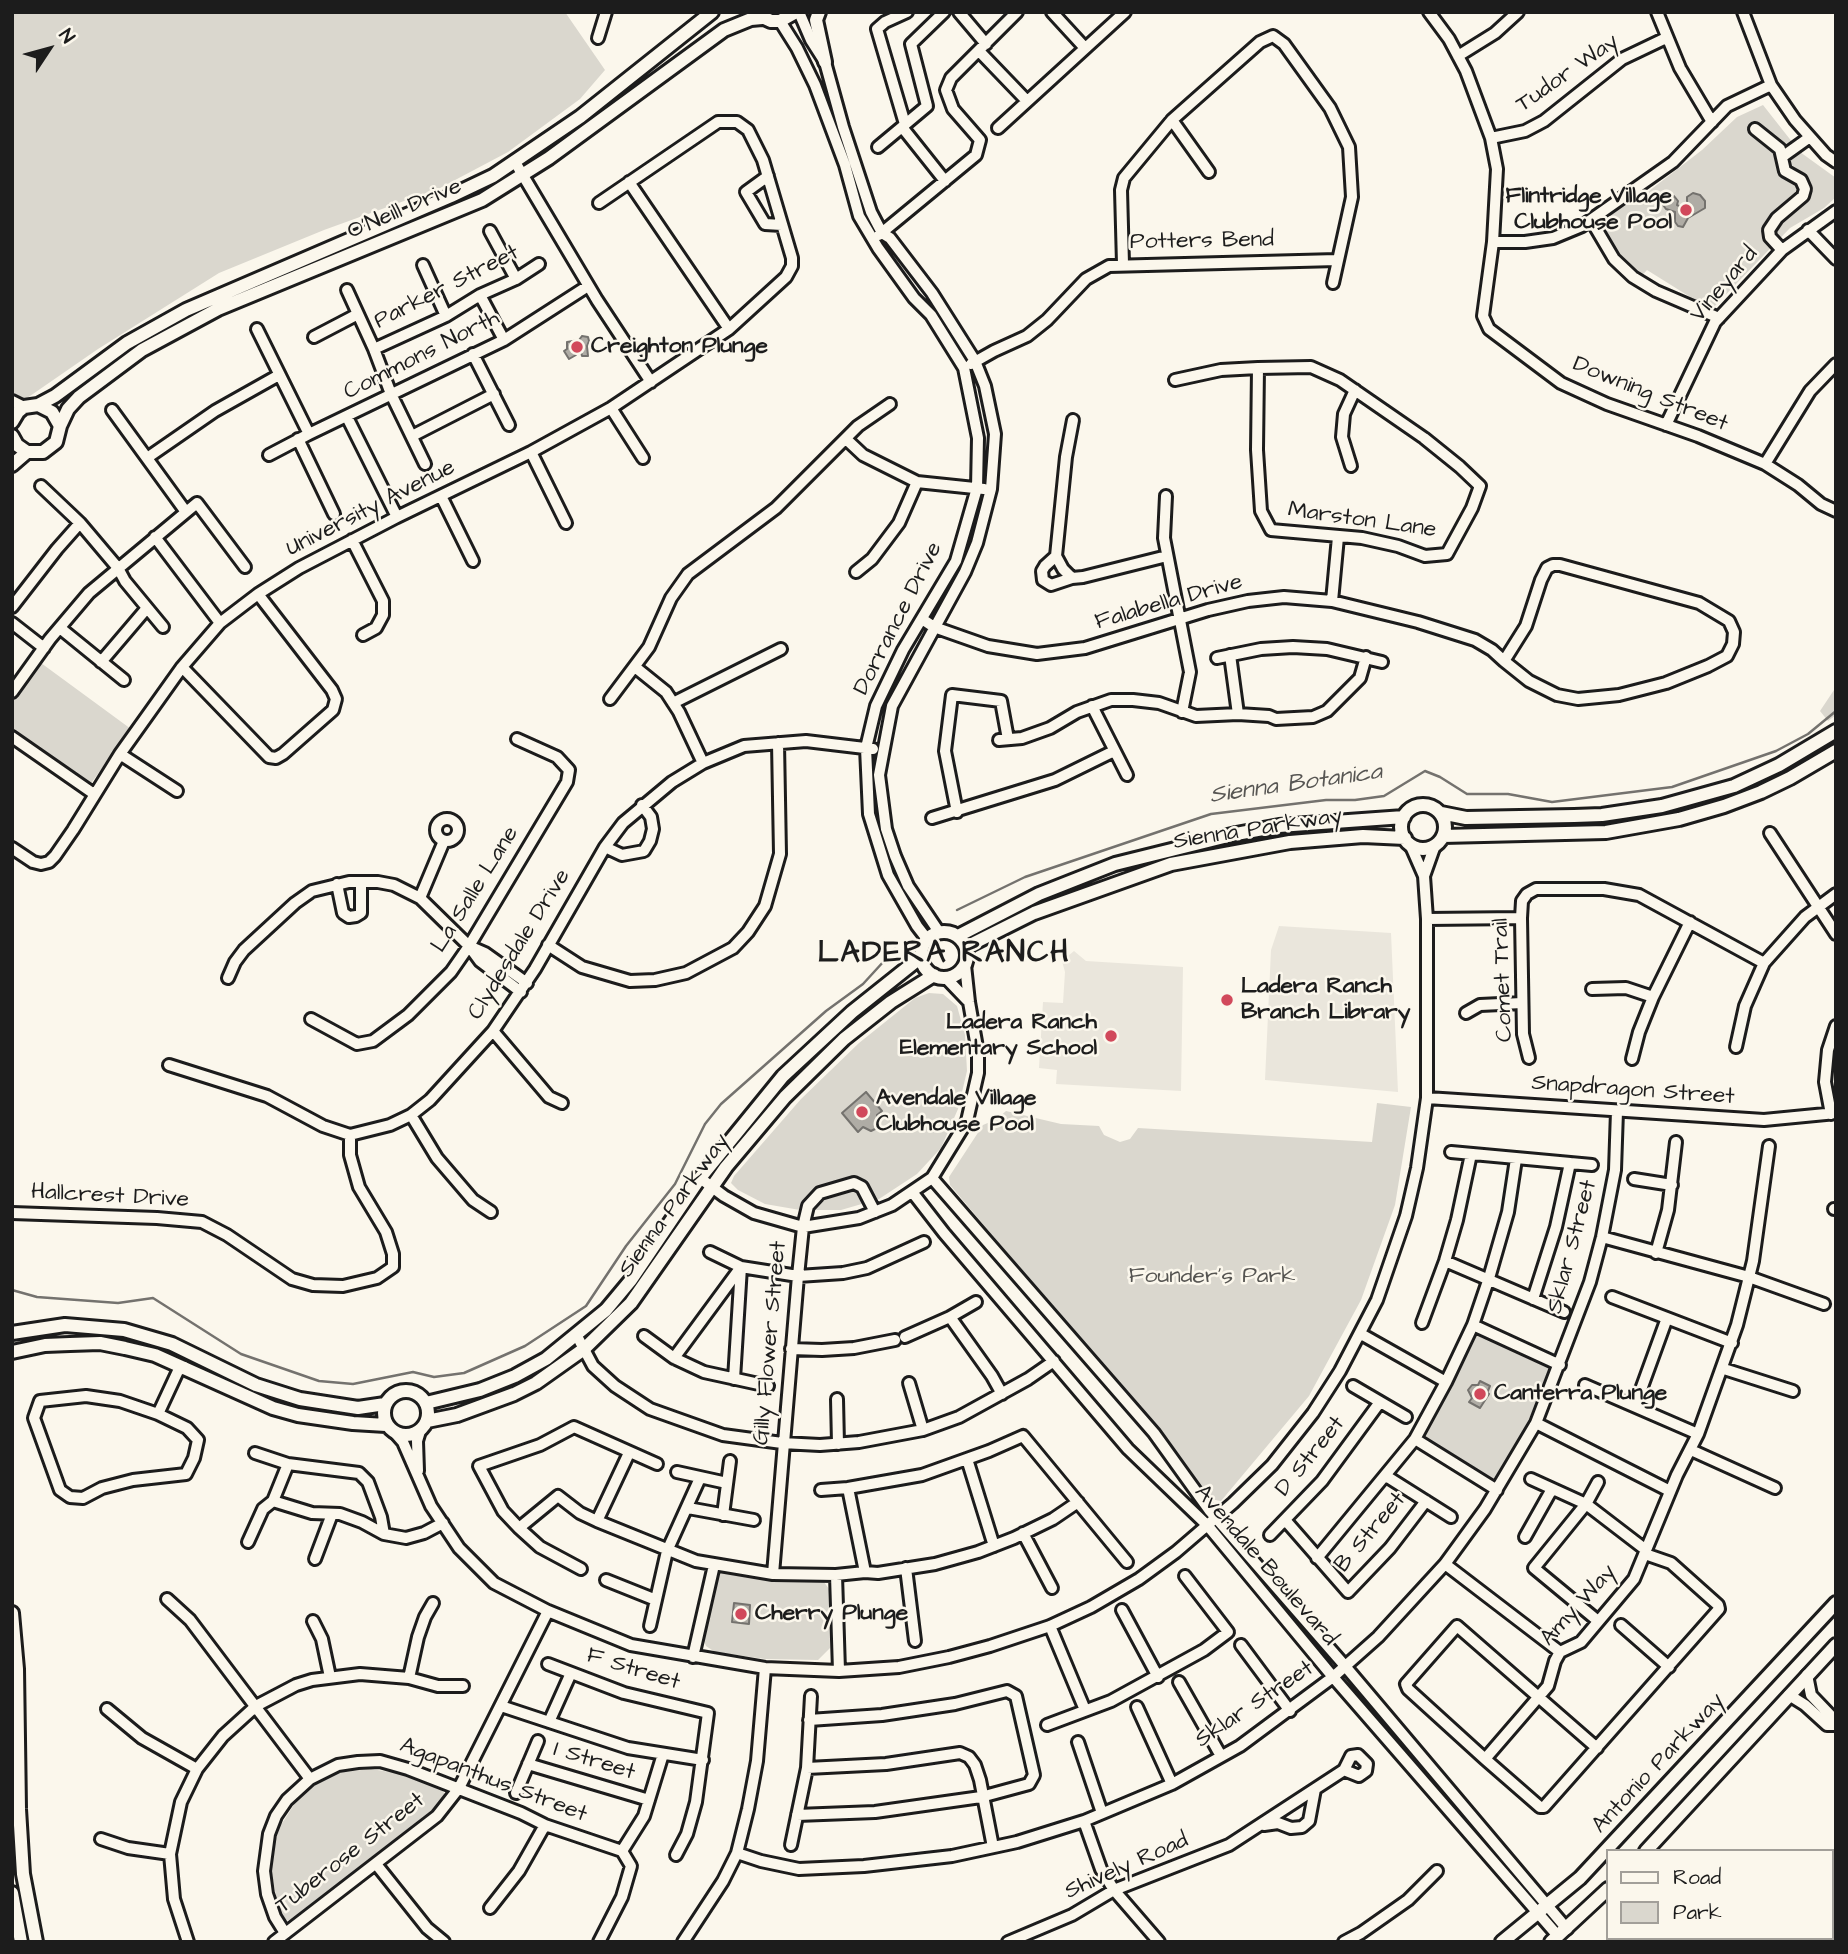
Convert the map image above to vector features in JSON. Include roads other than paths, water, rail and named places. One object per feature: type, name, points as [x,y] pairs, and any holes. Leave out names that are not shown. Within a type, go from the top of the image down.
[{"type":"main road","name":"O'Neill Drive","points":[[12,422],[18,412],[18,404],[38,405],[127,344],[186,310],[451,196],[515,163],[580,117],[712,12]]},
{"type":"main road","points":[[779,21],[798,12]]},
{"type":"main road","points":[[819,12],[817,20],[825,62]]},
{"type":"main road","name":"O'Neill Drive","points":[[12,465],[27,452],[35,453],[51,448],[56,442],[68,409],[93,386],[142,350],[218,309],[428,225],[482,200],[523,176],[724,30],[758,15],[779,21]]},
{"type":"main road","points":[[38,405],[52,412],[60,426]]},
{"type":"main road","points":[[13,439],[27,452]]},
{"type":"main road","name":"Sienna Parkway","points":[[958,936],[1039,894],[1115,864],[1237,834],[1279,826],[1404,817],[1408,811],[1421,805],[1435,808],[1441,813],[1466,818],[1602,815],[1662,806],[1734,786],[1805,752],[1836,732]]},
{"type":"main road","name":"Sienna Parkway","points":[[966,947],[1034,913],[1171,864],[1290,842],[1363,836],[1407,841],[1424,849],[1439,841],[1606,832],[1668,821],[1724,806],[1790,779],[1836,751]]},
{"type":"main road","points":[[1439,841],[1445,824],[1441,813]]},
{"type":"main road","points":[[1404,817],[1402,824],[1407,841]]},
{"type":"main road","points":[[940,977],[928,971],[921,957],[927,939],[939,932],[958,936],[966,947],[965,965]]},
{"type":"main road","name":"Sienna Parkway","points":[[426,1403],[480,1390],[515,1376],[546,1359],[606,1310],[631,1280],[700,1178],[783,1076],[852,1012],[921,957]]},
{"type":"main road","name":"Sienna Parkway","points":[[12,1352],[45,1345],[100,1343],[155,1355],[273,1408],[298,1415],[391,1429],[408,1436],[424,1426],[514,1394],[545,1377],[584,1349],[631,1303],[712,1188],[785,1097],[844,1039],[891,1002],[940,977],[957,974],[965,965]]},
{"type":"main road","points":[[12,1333],[65,1325],[124,1330],[188,1350],[256,1385],[325,1404],[365,1408],[385,1404],[395,1394],[409,1391],[426,1403],[424,1426]]},
{"type":"main road","points":[[184,1367],[197,1363],[248,1386],[256,1385]]},
{"type":"main road","points":[[385,1404],[383,1418],[391,1429]]},
{"type":"main road","name":"Antonio Parkway","points":[[1608,1849],[1836,1603]]},
{"type":"main road","points":[[12,1613],[17,1669],[23,1874],[36,1942]]},
{"type":"main road","points":[[1648,1849],[1836,1645]]},
{"type":"main road","name":"Antonio Parkway","points":[[1502,1942],[1580,1878],[1606,1851]]},
{"type":"main road","points":[[1559,1936],[1606,1891]]},
{"type":"main road","points":[[12,1893],[20,1942]]},
{"type":"street","points":[[598,38],[606,12]]},
{"type":"street","name":"Dorrance Drive","points":[[798,12],[825,62],[878,236]]},
{"type":"street","points":[[907,12],[885,22],[877,29],[904,125],[945,181]]},
{"type":"street","points":[[878,147],[927,106],[911,44],[944,12]]},
{"type":"street","points":[[959,12],[983,47],[1027,101]]},
{"type":"street","points":[[878,236],[976,155],[979,140],[953,109],[946,90],[951,78],[1017,12]]},
{"type":"street","points":[[1052,12],[1085,48]]},
{"type":"street","points":[[998,128],[1125,12]]},
{"type":"street","name":"Downing Street","points":[[1429,12],[1449,39],[1479,100],[1497,169],[1493,242],[1483,316],[1489,329],[1561,383],[1607,404],[1765,464],[1821,504],[1836,511]]},
{"type":"street","points":[[1458,56],[1495,33],[1518,12]]},
{"type":"street","points":[[1657,12],[1666,38],[1695,96],[1712,122]]},
{"type":"street","points":[[1743,12],[1771,85],[1795,120],[1836,162]]},
{"type":"street","name":"Dorrance Drive","points":[[779,21],[816,85],[845,165],[859,216],[878,236],[914,298],[931,315],[964,368],[978,438],[977,488],[956,561],[903,650],[876,706],[866,748],[869,814],[888,876],[927,939]]},
{"type":"street","points":[[1122,264],[1121,190],[1124,178],[1172,120],[1260,41],[1273,36],[1284,44],[1330,108],[1349,147],[1352,197],[1333,283]]},
{"type":"street","name":"Tudor Way","points":[[1491,138],[1525,131],[1544,121],[1622,60],[1666,38]]},
{"type":"street","points":[[1493,242],[1525,242],[1553,238],[1591,220],[1673,162],[1727,106],[1771,85]]},
{"type":"street","points":[[1172,120],[1209,173]]},
{"type":"street","points":[[599,203],[718,122],[737,121],[748,130],[763,160],[768,176],[782,225],[765,224],[746,192],[768,176]]},
{"type":"street","name":"Vineyard","points":[[1755,129],[1780,149],[1785,172],[1801,180],[1805,189],[1803,196],[1777,218],[1769,230],[1770,237],[1782,250]]},
{"type":"street","points":[[1782,158],[1810,137]]},
{"type":"street","points":[[515,163],[588,286],[651,382]]},
{"type":"street","points":[[629,182],[729,329]]},
{"type":"street","name":"Vineyard","points":[[1666,425],[1699,351],[1719,318],[1782,250],[1836,211]]},
{"type":"street","points":[[1591,220],[1614,259],[1633,277],[1656,291],[1719,318]]},
{"type":"street","name":"University Avenue","points":[[12,848],[33,862],[41,864],[55,856],[120,754],[182,667],[220,623],[258,594],[299,568],[352,540],[531,452],[611,408],[729,329],[786,277],[792,266],[782,225]]},
{"type":"street","points":[[1808,230],[1836,259]]},
{"type":"street","points":[[490,231],[516,279]]},
{"type":"street","name":"Dorrance Drive","points":[[878,236],[890,238],[958,331],[985,386],[995,434],[991,489],[977,543],[965,572],[892,706],[879,775],[886,829],[908,886],[939,932]]},
{"type":"street","name":"Potters Bend","points":[[964,368],[1027,336],[1047,320],[1086,279],[1109,266],[1337,260]]},
{"type":"street","name":"Parker Street","points":[[374,349],[446,316],[539,264]]},
{"type":"street","points":[[423,265],[446,316]]},
{"type":"street","name":"Commons North","points":[[270,455],[504,340],[588,286]]},
{"type":"street","points":[[347,290],[391,394],[425,464]]},
{"type":"street","points":[[480,295],[504,340]]},
{"type":"street","points":[[314,337],[358,314]]},
{"type":"street","points":[[257,329],[309,434]]},
{"type":"street","points":[[474,354],[509,425]]},
{"type":"street","points":[[1765,464],[1810,391],[1836,364]]},
{"type":"street","points":[[1175,380],[1221,370],[1311,367],[1340,380],[1354,390],[1344,414],[1342,437],[1351,467]]},
{"type":"street","name":"Marston Lane","points":[[1258,368],[1256,450],[1261,511],[1271,530],[1362,538],[1398,546],[1425,556],[1447,554],[1472,508],[1480,486],[1424,438],[1354,390]]},
{"type":"street","points":[[147,458],[215,411],[279,375]]},
{"type":"street","points":[[412,436],[494,394]]},
{"type":"street","points":[[610,699],[649,647],[671,598],[688,574],[776,508],[858,426],[890,404]]},
{"type":"street","points":[[611,408],[643,458]]},
{"type":"street","points":[[112,410],[186,512]]},
{"type":"street","points":[[347,417],[397,517]]},
{"type":"street","points":[[1072,578],[1056,556],[1066,457],[1073,420]]},
{"type":"street","points":[[298,439],[334,514]]},
{"type":"street","points":[[846,439],[863,455],[916,482],[991,489]]},
{"type":"street","points":[[531,452],[566,523]]},
{"type":"street","points":[[856,572],[872,559],[899,523],[916,482]]},
{"type":"street","points":[[41,486],[80,523],[163,627]]},
{"type":"street","points":[[442,496],[473,561]]},
{"type":"street","points":[[1166,496],[1164,538],[1190,672],[1182,712]]},
{"type":"street","points":[[12,692],[89,593],[197,503],[246,567]]},
{"type":"street","points":[[12,607],[80,523]]},
{"type":"street","points":[[156,537],[220,623]]},
{"type":"street","points":[[1332,601],[1338,537]]},
{"type":"street","points":[[352,540],[383,601],[383,615],[376,628],[363,635]]},
{"type":"street","points":[[1056,556],[1042,571],[1043,580],[1051,585],[1167,556]]},
{"type":"street","name":"Falabella Drive","points":[[922,620],[934,627],[988,646],[1037,654],[1085,648],[1248,601],[1284,597],[1332,601],[1451,631],[1475,640],[1529,681],[1557,695],[1578,699],[1619,695],[1667,683],[1709,666],[1727,656],[1733,645],[1734,632],[1728,621],[1699,603],[1560,565],[1547,568],[1526,626],[1504,661]]},
{"type":"street","points":[[182,667],[269,757],[276,758],[284,754],[333,710],[336,699],[332,690],[258,594]]},
{"type":"street","points":[[101,662],[147,608]]},
{"type":"street","points":[[12,623],[44,648]]},
{"type":"street","points":[[60,628],[124,680]]},
{"type":"street","points":[[1217,658],[1261,649],[1293,648],[1327,649],[1382,662]]},
{"type":"street","points":[[673,703],[780,649]]},
{"type":"street","points":[[1230,655],[1238,714]]},
{"type":"street","points":[[957,812],[944,751],[952,695],[1001,701],[1004,739],[1022,738],[1050,728],[1092,706],[1111,700],[1133,699],[1159,703],[1196,716],[1238,714],[1276,719],[1313,717],[1327,711],[1360,678],[1366,657]]},
{"type":"street","points":[[635,667],[666,692],[703,763]]},
{"type":"street","points":[[1252,715],[1259,704]]},
{"type":"street","points":[[1092,706],[1127,775]]},
{"type":"street","points":[[12,737],[94,794]]},
{"type":"street","name":"La Salle Lane","points":[[311,1019],[357,1044],[373,1041],[408,1015],[451,972],[567,782],[569,770],[557,757],[517,739]]},
{"type":"street","name":"Clydesdale Drive","points":[[350,1135],[390,1125],[411,1115],[430,1100],[493,1031],[524,987],[605,847],[642,805],[672,782],[703,763],[744,747],[822,741],[883,750]]},
{"type":"street","points":[[548,945],[582,967],[630,981],[655,980],[686,973],[733,948],[748,932],[765,906],[780,854],[778,743]]},
{"type":"street","points":[[932,818],[1055,780],[1114,751]]},
{"type":"street","points":[[120,754],[177,790]]},
{"type":"street","points":[[605,847],[622,855],[644,851],[653,829],[651,817],[642,805]]},
{"type":"street","points":[[1770,833],[1836,934]]},
{"type":"street","points":[[420,898],[444,841]]},
{"type":"street","points":[[391,1429],[403,1442],[431,1506],[459,1548],[494,1583],[548,1611],[631,1645],[765,1668],[839,1671],[899,1667],[948,1657],[1050,1626],[1091,1607],[1139,1579],[1212,1522],[1254,1484],[1293,1440],[1340,1371],[1361,1334],[1393,1258],[1417,1168],[1427,1098],[1427,919],[1424,876],[1407,841]]},
{"type":"street","points":[[1424,876],[1439,841]]},
{"type":"street","points":[[228,978],[243,950],[295,902],[312,891],[337,884],[361,882],[394,885],[420,898],[469,946],[485,953],[524,987]]},
{"type":"street","points":[[337,884],[343,913],[356,916],[361,913],[361,882]]},
{"type":"street","name":"Comet Trail","points":[[1529,1058],[1523,1034],[1522,1003],[1521,918],[1522,901],[1527,894],[1536,889],[1604,889],[1639,895],[1690,922]]},
{"type":"street","points":[[1736,1047],[1745,1006],[1764,963],[1787,934],[1836,894]]},
{"type":"street","points":[[1427,919],[1521,918]]},
{"type":"street","points":[[1632,1059],[1653,997],[1690,922],[1764,963]]},
{"type":"street","points":[[700,1178],[754,1213],[803,1227],[859,1218],[875,1212],[913,1193],[932,1178],[967,1121],[975,1090],[978,1053],[965,965]]},
{"type":"street","points":[[940,977],[957,987],[969,1002]]},
{"type":"street","points":[[1592,989],[1626,988],[1653,997]]},
{"type":"street","points":[[1466,1013],[1480,1006],[1522,1003]]},
{"type":"street","points":[[1833,1114],[1825,1082],[1828,1050],[1836,1026]]},
{"type":"street","points":[[493,1031],[549,1097],[562,1103]]},
{"type":"street","points":[[169,1065],[267,1096],[323,1126],[350,1135]]},
{"type":"street","name":"Snapdragon Street","points":[[1427,1098],[1764,1120],[1833,1114]]},
{"type":"street","name":"Sklar Street","points":[[737,1853],[799,1869],[864,1866],[952,1857],[1084,1821],[1172,1784],[1221,1756],[1290,1711],[1333,1677],[1378,1637],[1445,1564],[1497,1490],[1536,1423],[1590,1282],[1602,1237],[1615,1170],[1617,1111]]},
{"type":"street","points":[[411,1115],[437,1158],[473,1200],[491,1212]]},
{"type":"street","name":"Hallcrest Drive","points":[[12,1213],[202,1222],[227,1235],[292,1279],[313,1285],[343,1286],[377,1278],[393,1267],[393,1254],[386,1232],[359,1187],[350,1155],[350,1135]]},
{"type":"street","points":[[1656,1253],[1668,1210],[1676,1142]]},
{"type":"street","name":"Amy Way","points":[[1485,1759],[1548,1686],[1560,1652],[1581,1642],[1634,1578],[1724,1369],[1749,1277],[1760,1221],[1769,1146]]},
{"type":"street","points":[[1451,1152],[1592,1165]]},
{"type":"street","points":[[1422,1323],[1457,1220],[1471,1154]]},
{"type":"street","points":[[1286,1521],[1317,1558],[1415,1439],[1446,1382],[1472,1325],[1489,1278],[1508,1212],[1516,1159]]},
{"type":"street","points":[[1533,1299],[1556,1227],[1570,1163]]},
{"type":"street","name":"Avendale Boulevard","points":[[932,1178],[1154,1433],[1212,1522],[1333,1677],[1543,1909]]},
{"type":"street","points":[[1634,1179],[1672,1185]]},
{"type":"street","name":"Gilly Flower Street","points":[[773,1574],[782,1443],[803,1227],[811,1201],[820,1192],[854,1183],[862,1187],[875,1212]]},
{"type":"street","name":"Avendale Boulevard","points":[[913,1193],[1128,1449],[1212,1522],[1345,1666],[1543,1909],[1559,1936]]},
{"type":"street","points":[[1602,1237],[1749,1277],[1824,1304]]},
{"type":"street","points":[[710,1252],[741,1267],[798,1276],[844,1273],[867,1268],[924,1242]]},
{"type":"street","points":[[1445,1261],[1564,1312]]},
{"type":"street","points":[[674,1358],[741,1267]]},
{"type":"street","points":[[734,1379],[741,1267]]},
{"type":"street","points":[[1612,1297],[1732,1343]]},
{"type":"street","points":[[791,1349],[854,1348],[900,1339],[976,1303]]},
{"type":"street","points":[[950,1317],[1002,1394]]},
{"type":"street","points":[[1635,1406],[1667,1318]]},
{"type":"street","points":[[1472,1325],[1560,1365]]},
{"type":"street","points":[[1361,1334],[1446,1382]]},
{"type":"street","points":[[577,1336],[593,1366],[615,1386],[650,1409],[723,1435],[782,1443],[838,1444],[923,1430],[959,1417],[1054,1361]]},
{"type":"street","points":[[645,1336],[674,1358],[704,1372],[768,1386]]},
{"type":"street","points":[[158,1414],[178,1371],[184,1367]]},
{"type":"street","points":[[1724,1369],[1793,1391]]},
{"type":"street","points":[[909,1383],[923,1430]]},
{"type":"street","points":[[1585,1385],[1698,1434]]},
{"type":"street","points":[[1353,1386],[1406,1417]]},
{"type":"street","points":[[86,1395],[158,1414],[187,1428],[198,1440],[194,1458],[186,1474],[133,1480],[102,1488],[83,1498],[70,1497],[60,1490],[34,1418],[40,1401],[86,1395]]},
{"type":"street","points":[[837,1399],[838,1444]]},
{"type":"street","name":"D Street","points":[[1270,1535],[1322,1481],[1381,1402]]},
{"type":"street","points":[[1536,1423],[1670,1491]]},
{"type":"street","points":[[418,1474],[417,1441],[424,1426]]},
{"type":"street","points":[[581,1569],[540,1547],[519,1528],[503,1511],[479,1466],[540,1445],[574,1427],[657,1464]]},
{"type":"street","points":[[821,1490],[922,1475],[1023,1436],[1126,1562]]},
{"type":"street","points":[[1415,1439],[1497,1490]]},
{"type":"street","points":[[1690,1450],[1775,1488]]},
{"type":"street","points":[[255,1453],[288,1464],[359,1473],[368,1482],[381,1517],[384,1534]]},
{"type":"street","points":[[597,1521],[629,1453]]},
{"type":"street","points":[[967,1459],[995,1546]]},
{"type":"street","points":[[723,1515],[730,1461]]},
{"type":"street","points":[[248,1542],[263,1509],[273,1500],[288,1464]]},
{"type":"street","points":[[677,1472],[727,1483]]},
{"type":"street","points":[[1387,1476],[1451,1517]]},
{"type":"street","points":[[650,1626],[667,1551],[700,1478]]},
{"type":"street","points":[[1531,1479],[1586,1504],[1646,1552],[1671,1563],[1718,1605],[1719,1609],[1669,1667],[1597,1748],[1544,1807],[1539,1807],[1406,1687],[1457,1626],[1597,1748]]},
{"type":"street","points":[[1598,1482],[1586,1504],[1534,1568],[1598,1621]]},
{"type":"street","points":[[848,1488],[865,1572]]},
{"type":"street","points":[[1525,1537],[1552,1489]]},
{"type":"street","points":[[519,1528],[558,1496],[580,1513],[597,1521],[667,1551],[713,1565],[773,1574],[836,1575],[878,1573],[935,1564],[995,1546],[1053,1519],[1078,1502]]},
{"type":"street","points":[[273,1500],[312,1513],[332,1514],[362,1522],[384,1534],[406,1538],[424,1533],[443,1523]]},
{"type":"street","name":"B Street","points":[[1317,1558],[1348,1592],[1390,1548],[1426,1501]]},
{"type":"street","points":[[688,1508],[754,1520]]},
{"type":"street","points":[[315,1559],[332,1514]]},
{"type":"street","points":[[1023,1533],[1052,1588]]},
{"type":"street","points":[[1445,1564],[1560,1652]]},
{"type":"street","points":[[693,1657],[713,1565]]},
{"type":"street","points":[[906,1569],[915,1641]]},
{"type":"street","points":[[836,1575],[839,1671]]},
{"type":"street","points":[[1047,1725],[1111,1701],[1158,1677],[1204,1650],[1228,1632],[1185,1576]]},
{"type":"street","points":[[606,1580],[656,1600]]},
{"type":"street","points":[[167,1599],[190,1620],[310,1779]]},
{"type":"street","points":[[409,1678],[418,1637],[433,1603]]},
{"type":"street","points":[[1122,1610],[1158,1677]]},
{"type":"street","name":"Tuberose Street","points":[[274,1942],[437,1816],[459,1788],[548,1611]]},
{"type":"street","points":[[313,1621],[322,1639],[330,1677]]},
{"type":"street","points":[[1620,1625],[1669,1667]]},
{"type":"street","points":[[1050,1626],[1085,1710]]},
{"type":"street","points":[[1241,1645],[1290,1711]]},
{"type":"street","name":"F Street","points":[[548,1664],[624,1693],[708,1713],[703,1760]]},
{"type":"street","points":[[683,1942],[723,1881],[737,1853],[757,1761],[765,1668]]},
{"type":"street","points":[[184,1941],[174,1899],[170,1854],[181,1802],[197,1769],[223,1736],[256,1706],[296,1685],[330,1677],[360,1674],[409,1678],[438,1686],[463,1686]]},
{"type":"street","points":[[550,1722],[571,1674]]},
{"type":"street","points":[[1789,1695],[1828,1725],[1836,1724],[1833,1717],[1811,1695],[1807,1675]]},
{"type":"street","points":[[1179,1682],[1221,1756]]},
{"type":"street","points":[[797,1815],[875,1812],[981,1797],[1029,1784],[1034,1775],[1016,1696],[1007,1691],[955,1704],[882,1715],[809,1720]]},
{"type":"street","points":[[791,1845],[807,1769],[811,1696]]},
{"type":"street","points":[[501,1706],[628,1748],[703,1760],[687,1834],[676,1855]]},
{"type":"street","points":[[1137,1707],[1172,1784]]},
{"type":"street","points":[[107,1709],[142,1738],[197,1769]]},
{"type":"street","points":[[516,1793],[538,1741]]},
{"type":"street","points":[[1078,1742],[1102,1813]]},
{"type":"street","points":[[807,1769],[886,1764],[960,1753],[969,1757],[975,1765],[993,1847]]},
{"type":"street","points":[[599,1942],[622,1897],[631,1866],[622,1851],[644,1816],[663,1754]]},
{"type":"street","name":"Agapanthus Street","points":[[285,1933],[275,1917],[267,1894],[264,1871],[265,1852],[276,1816],[287,1800],[310,1779],[338,1765],[380,1761],[408,1769],[545,1825],[622,1851]]},
{"type":"street","name":"I Street","points":[[528,1764],[649,1800]]},
{"type":"street","name":"Shively Road","points":[[1008,1942],[1072,1915],[1114,1890],[1228,1845],[1344,1770]]},
{"type":"street","points":[[1261,1826],[1278,1823],[1291,1828],[1302,1827],[1309,1821],[1315,1789]]},
{"type":"street","points":[[1084,1821],[1101,1870],[1114,1890],[1160,1942]]},
{"type":"street","points":[[490,1908],[519,1871],[545,1825]]},
{"type":"street","points":[[101,1839],[128,1848],[170,1854]]},
{"type":"street","points":[[376,1864],[427,1928],[444,1942]]},
{"type":"street","points":[[1344,1942],[1408,1900],[1437,1871]]},
{"type":"waterway","name":"Sienna Botanica","points":[[957,910],[1025,877],[1211,814],[1384,796],[1425,771],[1467,794],[1508,794],[1552,802],[1672,787],[1776,751],[1808,734],[1836,711]]},
{"type":"waterway","name":"Sienna Botanica","points":[[12,1290],[37,1297],[118,1303],[153,1298],[241,1354],[319,1381],[353,1384],[413,1372],[434,1377],[464,1373],[525,1346],[586,1306],[626,1246],[675,1184],[705,1124],[721,1104],[826,1011],[863,984],[895,949]]},
{"type":"place","name":"Flintridge Village Clubhouse Pool","points":[[1686,210]]},
{"type":"place","name":"Creighton Plunge","points":[[577,347]]},
{"type":"place","name":"Ladera Ranch Branch Library","points":[[1227,1000]]},
{"type":"place","name":"Ladera Ranch Elementary School","points":[[1111,1036]]},
{"type":"place","name":"Avendale Village Clubhouse Pool","points":[[862,1112]]},
{"type":"place","name":"Canterra Plunge","points":[[1480,1394]]},
{"type":"place","name":"Cherry Plunge","points":[[741,1614]]},
{"type":"district","name":"LADERA RANCH","points":[[944,955]]},
{"type":"park label","name":"Founder's Park","points":[[1212,1277]]}]
